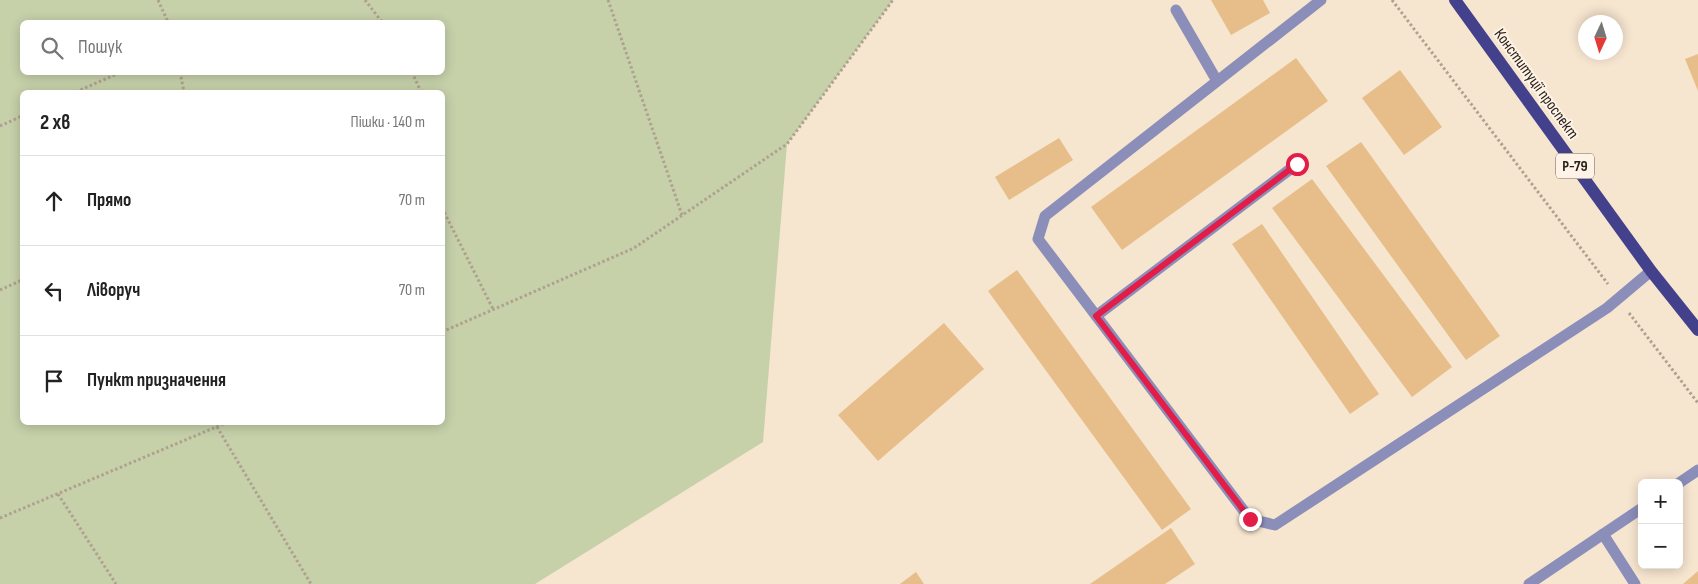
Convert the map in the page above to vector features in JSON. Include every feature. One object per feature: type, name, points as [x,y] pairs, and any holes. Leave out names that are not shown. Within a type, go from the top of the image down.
[{"type":"main road","name":"Конституції проспект","points":[[1455,0],[1651,271],[1698,330]]},
{"type":"lane","points":[[1321,0],[1046,216],[1038,239],[1250,519],[1275,525],[1598,314],[1619,299],[1651,271]]},
{"type":"lane","points":[[1176,10],[1218,81]]},
{"type":"lane","points":[[1096,316],[1297,164]]},
{"type":"lane","points":[[1683,480],[1698,470]]},
{"type":"lane","points":[[1529,584],[1638,511]]},
{"type":"lane","points":[[1603,534],[1635,584]]},
{"type":"path","points":[[158,0],[167,20]]},
{"type":"path","points":[[365,0],[380,20]]},
{"type":"path","points":[[608,0],[682,215]]},
{"type":"path","points":[[445,331],[634,248],[787,144],[893,0]]},
{"type":"path","points":[[1392,0],[1698,403]]},
{"type":"path","points":[[80,90],[114,75]]},
{"type":"path","points":[[181,75],[184,90]]},
{"type":"path","points":[[413,75],[420,90]]},
{"type":"path","points":[[0,126],[20,117]]},
{"type":"path","points":[[445,214],[493,309]]},
{"type":"path","points":[[0,290],[20,281]]},
{"type":"path","points":[[0,518],[218,425],[311,584]]},
{"type":"path","points":[[58,494],[116,584]]},
{"type":"green space","points":[[0,0],[893,0],[787,144],[763,442],[535,584],[0,584]]},
{"type":"building","points":[[1211,0],[1263,0],[1270,13],[1231,35]]},
{"type":"building","points":[[1698,54],[1698,91],[1685,59]]},
{"type":"building","points":[[1296,58],[1328,101],[1122,250],[1091,207]]},
{"type":"building","points":[[1400,70],[1442,127],[1404,155],[1362,98]]},
{"type":"building","points":[[1059,138],[1073,160],[1009,200],[995,177]]},
{"type":"building","points":[[1361,142],[1500,336],[1466,360],[1326,166]]},
{"type":"building","points":[[1312,179],[1452,367],[1412,397],[1272,208]]},
{"type":"building","points":[[1262,224],[1379,394],[1350,414],[1232,244]]},
{"type":"building","points":[[1017,270],[1191,509],[1162,530],[988,291]]},
{"type":"building","points":[[944,323],[984,369],[878,461],[838,415]]},
{"type":"building","points":[[1171,528],[1195,564],[1165,584],[1090,584]]},
{"type":"building","points":[[1698,571],[1698,584],[1683,584]]},
{"type":"building","points":[[916,572],[924,584],[900,584]]},
{"type":"route","points":[[1250,519],[1096,316],[1297,164]]}]
